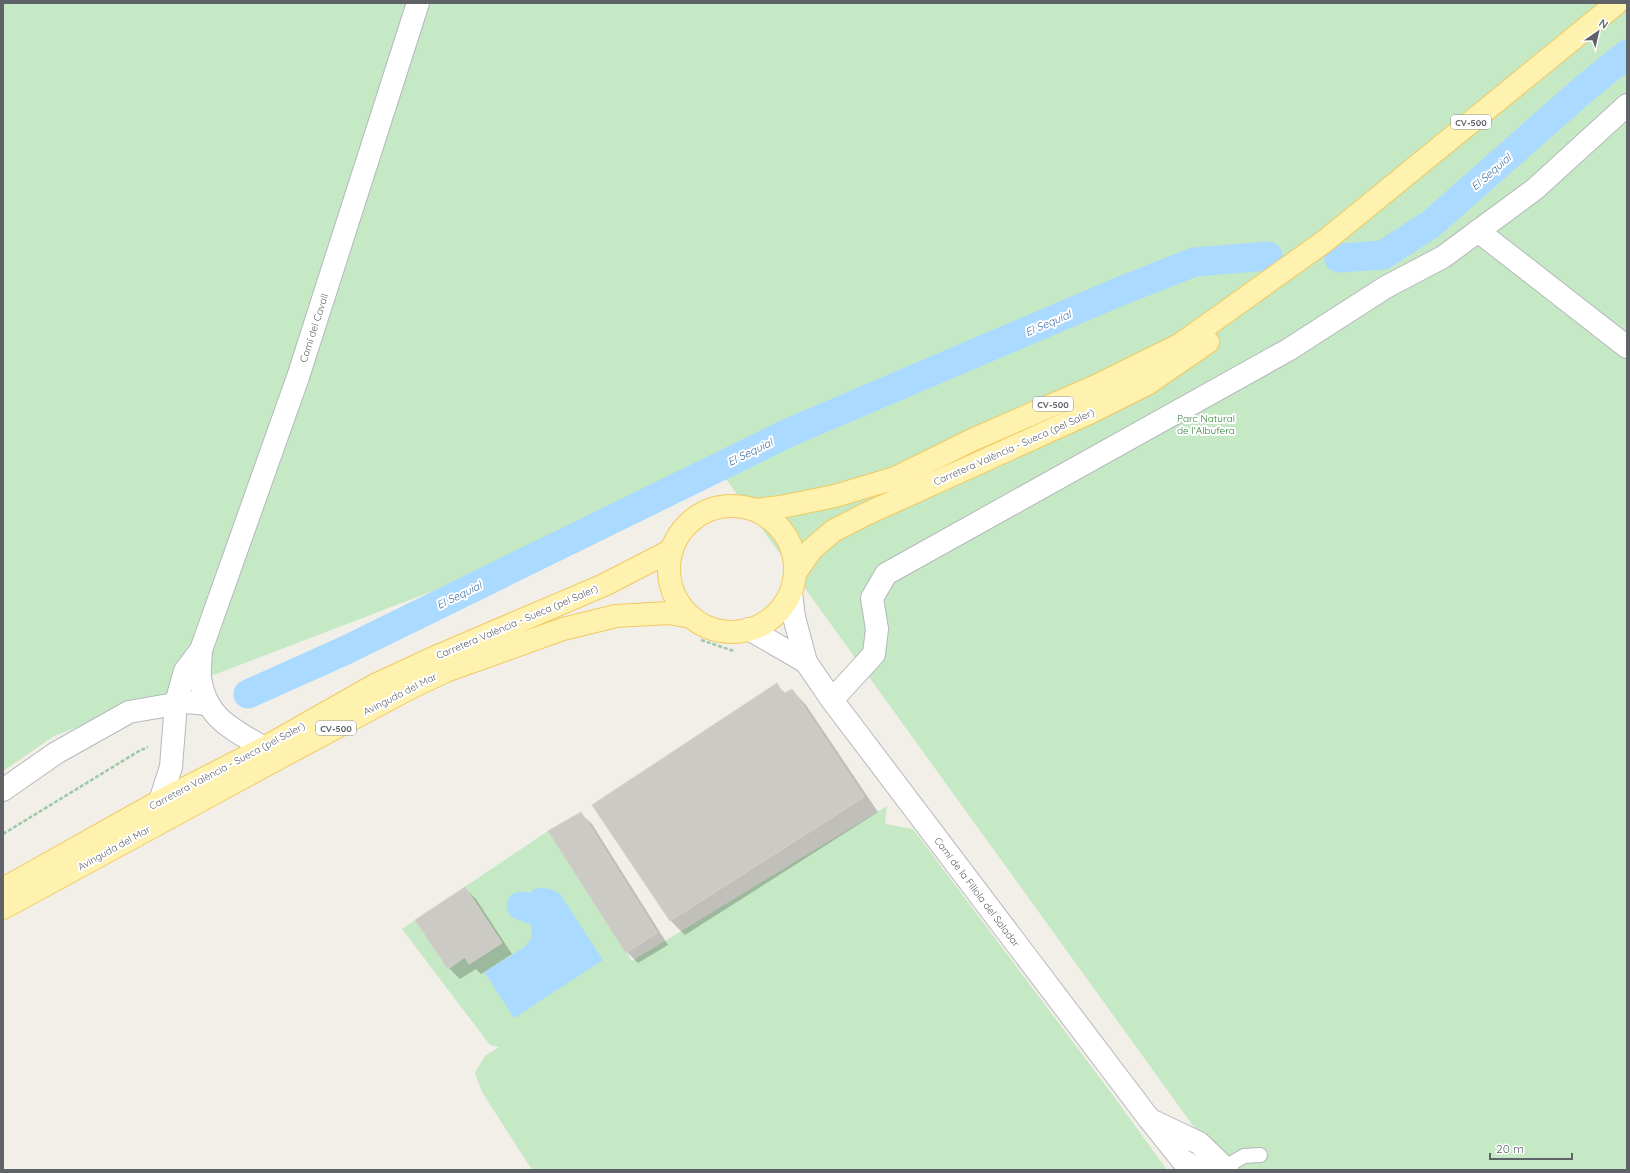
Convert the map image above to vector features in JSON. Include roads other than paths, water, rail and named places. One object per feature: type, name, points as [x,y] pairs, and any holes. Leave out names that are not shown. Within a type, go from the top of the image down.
[{"type":"main road","name":"Carretera València - Sueca (pel Saler)","points":[[755,510],[781,507],[835,496],[895,478],[972,440],[1096,386],[1181,344],[1325,241],[1617,3]]},
{"type":"main road","name":"Carretera València - Sueca (pel Saler)","points":[[793,583],[812,549],[833,531],[866,514],[1084,415],[1147,384],[1223,332],[1259,304],[1325,241]]},
{"type":"main road","points":[[721,506],[738,506],[755,510],[770,518],[782,531],[791,546],[793,583],[781,609],[766,622],[749,629],[735,632],[721,631],[708,627],[691,617],[679,603],[671,586],[669,568],[672,550],[679,534],[690,521],[705,512],[721,506]]},
{"type":"main road","name":"Carretera València - Sueca (pel Saler)","points":[[3,889],[160,801],[264,748],[375,685],[440,654],[604,585],[672,550]]},
{"type":"main road","name":"Avinguda del Mar","points":[[3,908],[277,759],[410,688],[446,671],[563,629],[616,616],[669,613],[691,617]]},
{"type":"street","name":"Camí del Cavall","points":[[201,650],[298,377],[418,3]]},
{"type":"street","points":[[832,700],[874,654],[877,629],[872,598],[886,574],[1288,350],[1386,288],[1443,257],[1535,190],[1627,105]]},
{"type":"street","points":[[1478,232],[1627,347]]},
{"type":"street","name":"Camí de la Fillola del Saladar","points":[[793,583],[794,617],[806,662],[832,700],[1150,1120],[1184,1162]]},
{"type":"street","name":"Camí de la Fillola del Saladar","points":[[749,629],[806,662]]},
{"type":"street","points":[[160,801],[171,767],[172,737],[176,703],[185,671],[201,650]]},
{"type":"street","points":[[201,650],[200,678],[207,704],[220,720],[264,748]]},
{"type":"street","points":[[3,790],[56,753],[129,712],[176,703],[186,702],[207,704]]},
{"type":"street","name":"Camí de la Fillola del Saladar","points":[[1150,1120],[1199,1143],[1221,1169]]},
{"type":"lane","points":[[1184,1162],[1221,1169],[1244,1156],[1260,1155]]},
{"type":"water","points":[[543,888],[553,890],[560,894],[603,960],[514,1018],[484,972],[526,946],[532,937],[531,925],[511,916],[507,910],[507,903],[510,897],[517,892],[531,893],[534,889]]},
{"type":"waterway","name":"El Sequial","points":[[1339,258],[1383,255],[1431,224],[1584,89],[1627,54]]},
{"type":"waterway","name":"El Sequial","points":[[248,694],[346,650],[788,433],[1116,293],[1194,262],[1268,256]]},
{"type":"park label","name":"Parc Natural de l'Albufera","points":[[1206,424]]}]
